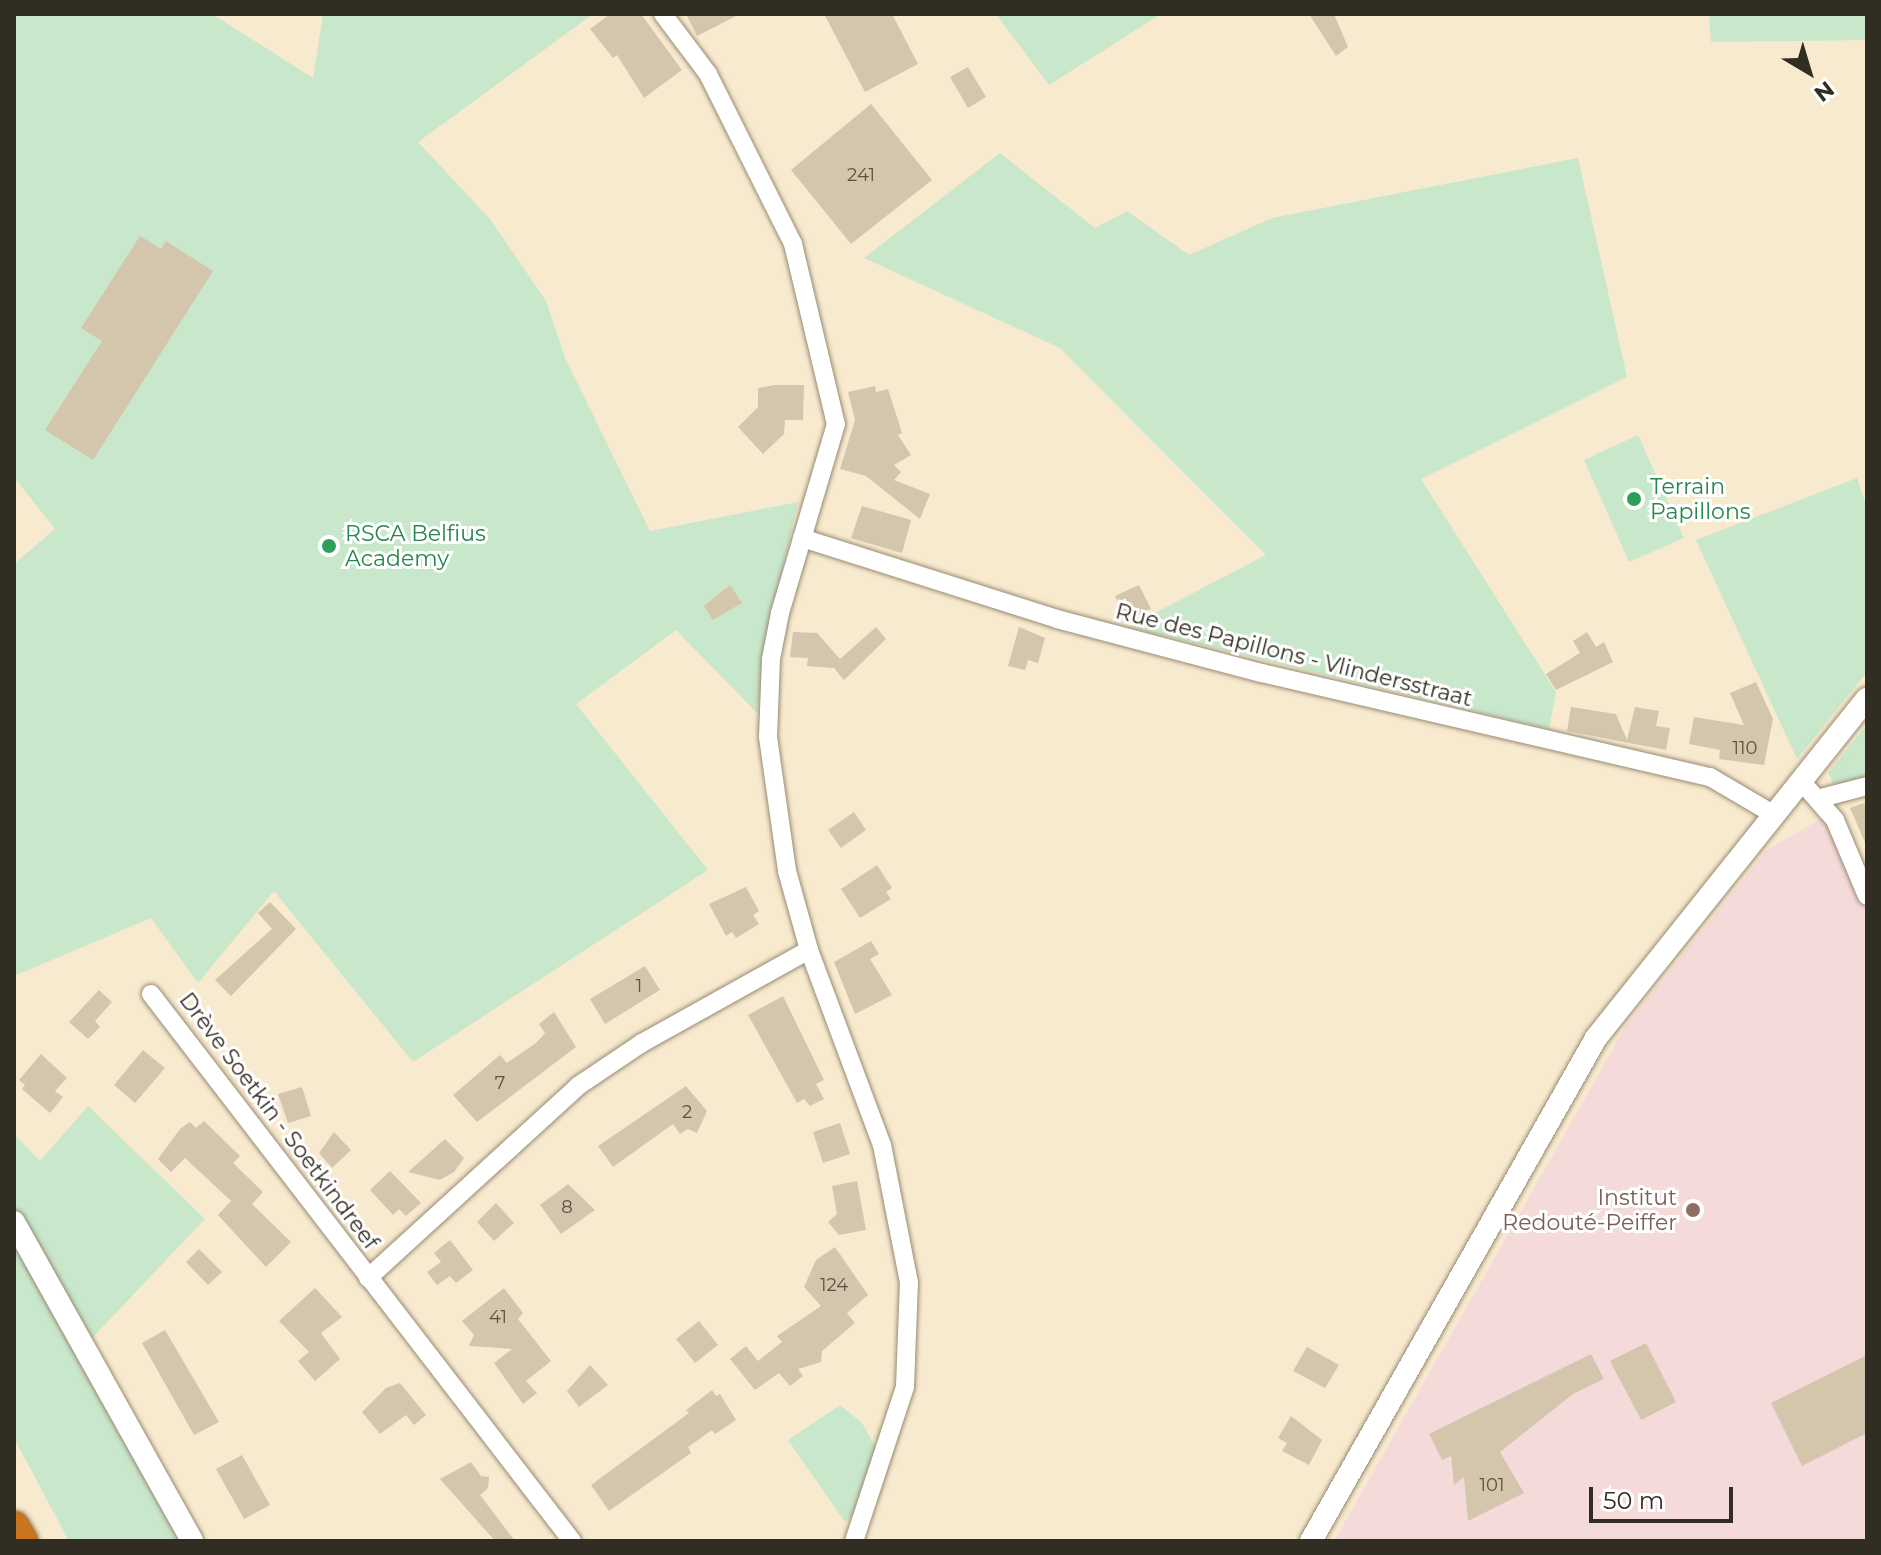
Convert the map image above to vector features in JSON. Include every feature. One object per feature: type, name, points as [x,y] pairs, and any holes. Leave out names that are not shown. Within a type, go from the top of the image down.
[{"type":"highway","points":[[14,1527],[22,1541]]},
{"type":"street","points":[[663,14],[708,74],[798,260],[836,424],[771,659],[768,737],[787,871],[809,950],[882,1145],[909,1282],[905,1387],[854,1541]]},
{"type":"street","name":"Rue des Papillons - Vlindersstraat","points":[[802,538],[1057,619],[1262,673],[1710,777],[1773,814]]},
{"type":"street","points":[[1311,1541],[1596,1038],[1867,699]]},
{"type":"street","points":[[1801,781],[1821,798],[1867,896]]},
{"type":"street","points":[[1821,798],[1867,786]]},
{"type":"street","name":"Drève Soetkin - Soetkindreef","points":[[368,1278],[578,1086],[642,1043],[809,950]]},
{"type":"street","name":"Drève Soetkin - Soetkindreef","points":[[151,994],[572,1541]]},
{"type":"street","points":[[14,1222],[192,1541]]},
{"type":"shaded area","name":"Institut Redouté-Peiffer","points":[[1826,816],[1867,903],[1867,1540],[1334,1541],[1627,1024],[1767,850]]},
{"type":"green space","name":"RSCA Belfius Academy","points":[[14,14],[212,14],[313,78],[323,14],[593,14],[418,142],[490,219],[546,301],[566,360],[650,531],[798,502],[767,635],[757,713],[676,630],[576,704],[708,870],[413,1062],[274,891],[198,983],[151,918],[14,976],[14,564],[55,529],[14,477]]},
{"type":"green space","points":[[996,14],[1161,14],[1049,85]]},
{"type":"green space","points":[[1709,14],[1867,14],[1867,40],[1711,42]]},
{"type":"green space","points":[[1000,153],[1095,228],[1127,211],[1189,255],[1272,218],[1578,158],[1627,377],[1421,479],[1556,692],[1549,729],[1128,627],[1266,555],[1060,348],[864,258]]},
{"type":"green space","name":"Terrain Papillons","points":[[1638,435],[1684,538],[1629,562],[1584,460]]},
{"type":"green space","points":[[1857,478],[1867,507],[1867,672],[1797,759],[1696,540]]},
{"type":"green space","points":[[1867,725],[1867,779],[1834,785],[1828,773]]},
{"type":"green space","points":[[88,1106],[205,1219],[77,1354],[183,1541],[69,1541],[14,1438],[14,1134],[40,1161]]},
{"type":"green space","points":[[840,1405],[862,1423],[878,1451],[853,1515],[845,1522],[788,1440]]},
{"type":"building","points":[[610,14],[641,14],[682,70],[644,98],[617,55],[613,58],[590,29]]},
{"type":"building","points":[[686,14],[740,14],[697,36]]},
{"type":"building","points":[[824,14],[892,14],[918,64],[865,92]]},
{"type":"building","points":[[1309,14],[1334,14],[1348,47],[1336,56]]},
{"type":"building","points":[[968,67],[986,97],[968,108],[950,77]]},
{"type":"building","points":[[871,104],[932,180],[851,244],[791,170]]},
{"type":"building","points":[[140,236],[161,249],[166,241],[213,271],[93,460],[45,430],[102,341],[81,328]]},
{"type":"building","points":[[804,385],[803,420],[785,420],[784,434],[763,454],[738,427],[758,407],[758,388]]},
{"type":"building","points":[[875,386],[876,392],[888,389],[902,433],[898,435],[911,455],[894,465],[901,472],[894,480],[930,494],[920,519],[866,476],[840,469],[855,420],[848,392]]},
{"type":"building","points":[[862,506],[911,520],[902,553],[851,538]]},
{"type":"building","points":[[730,585],[742,603],[713,620],[704,606]]},
{"type":"building","points":[[1139,585],[1151,609],[1126,619],[1115,596]]},
{"type":"building","points":[[876,627],[886,639],[844,680],[834,668],[807,666],[808,658],[790,657],[793,632],[817,633],[840,659]]},
{"type":"building","points":[[1019,627],[1045,638],[1038,663],[1028,660],[1025,670],[1008,666]]},
{"type":"building","points":[[1587,632],[1596,647],[1604,642],[1613,662],[1556,690],[1546,674],[1580,653],[1573,641]]},
{"type":"building","points":[[1756,682],[1773,719],[1764,765],[1719,759],[1720,750],[1689,744],[1694,717],[1744,725],[1730,693]]},
{"type":"building","points":[[1571,707],[1616,714],[1627,740],[1635,707],[1659,711],[1656,726],[1670,728],[1666,750],[1567,731]]},
{"type":"building","points":[[1867,802],[1867,847],[1850,808]]},
{"type":"building","points":[[854,812],[866,830],[841,848],[828,830]]},
{"type":"building","points":[[877,865],[892,888],[886,892],[891,899],[860,918],[841,889]]},
{"type":"building","points":[[746,887],[759,911],[753,915],[759,924],[736,938],[732,932],[726,936],[709,904]]},
{"type":"building","points":[[270,902],[296,929],[231,996],[215,980],[272,929],[258,913]]},
{"type":"building","points":[[871,941],[879,954],[870,959],[892,995],[855,1014],[834,962]]},
{"type":"building","points":[[645,966],[660,990],[605,1024],[590,999]]},
{"type":"building","points":[[99,990],[112,1002],[95,1021],[100,1027],[88,1039],[69,1022]]},
{"type":"building","points":[[783,996],[824,1080],[816,1084],[824,1099],[810,1106],[804,1099],[797,1103],[748,1015]]},
{"type":"building","points":[[554,1012],[576,1047],[477,1122],[453,1095],[500,1055],[507,1063],[536,1043],[545,1033],[539,1024]]},
{"type":"building","points":[[143,1050],[165,1068],[135,1103],[114,1085]]},
{"type":"building","points":[[41,1054],[67,1078],[55,1091],[63,1097],[50,1113],[22,1089],[25,1085],[19,1080]]},
{"type":"building","points":[[686,1086],[707,1111],[697,1133],[688,1129],[680,1134],[673,1124],[613,1167],[598,1146]]},
{"type":"building","points":[[302,1087],[311,1116],[288,1123],[278,1094]]},
{"type":"building","points":[[204,1121],[240,1156],[233,1163],[263,1192],[252,1204],[291,1242],[266,1267],[218,1215],[231,1201],[185,1158],[171,1172],[158,1159],[180,1129],[190,1122],[196,1128]]},
{"type":"building","points":[[840,1123],[850,1154],[823,1163],[813,1132]]},
{"type":"building","points":[[334,1132],[351,1150],[332,1168],[319,1153]]},
{"type":"building","points":[[445,1139],[464,1158],[454,1172],[440,1180],[408,1172]]},
{"type":"building","points":[[390,1171],[421,1203],[406,1216],[399,1209],[393,1215],[370,1190]]},
{"type":"building","points":[[857,1181],[866,1230],[839,1235],[828,1222],[837,1214],[832,1186]]},
{"type":"building","points":[[568,1184],[595,1210],[561,1234],[540,1205]]},
{"type":"building","points":[[496,1203],[514,1223],[494,1241],[477,1222]]},
{"type":"building","points":[[450,1240],[473,1270],[456,1283],[450,1276],[437,1285],[427,1272],[441,1262],[434,1253]]},
{"type":"building","points":[[835,1247],[868,1295],[847,1313],[855,1323],[822,1351],[821,1362],[798,1369],[803,1376],[790,1386],[779,1373],[755,1390],[730,1359],[746,1346],[758,1361],[782,1342],[777,1336],[821,1306],[804,1287],[816,1260]]},
{"type":"building","points":[[199,1249],[222,1272],[208,1285],[186,1262]]},
{"type":"building","points":[[315,1288],[342,1317],[321,1333],[340,1359],[315,1381],[298,1361],[309,1352],[279,1321]]},
{"type":"building","points":[[504,1288],[523,1313],[518,1319],[551,1361],[526,1381],[537,1393],[523,1404],[494,1363],[512,1349],[469,1346],[474,1335],[462,1321]]},
{"type":"building","points":[[699,1321],[718,1345],[695,1363],[676,1339]]},
{"type":"building","points":[[165,1330],[219,1422],[194,1435],[142,1343]]},
{"type":"building","points":[[1646,1343],[1676,1402],[1641,1420],[1610,1361]]},
{"type":"building","points":[[1307,1347],[1339,1365],[1325,1388],[1293,1371]]},
{"type":"building","points":[[1591,1354],[1604,1379],[1573,1394],[1500,1452],[1524,1493],[1468,1521],[1464,1477],[1454,1485],[1451,1456],[1442,1460],[1429,1434]]},
{"type":"building","points":[[1867,1355],[1867,1433],[1802,1466],[1771,1403]]},
{"type":"building","points":[[590,1365],[608,1385],[579,1407],[567,1391]]},
{"type":"building","points":[[400,1383],[426,1415],[414,1425],[406,1415],[380,1434],[362,1412],[386,1388]]},
{"type":"building","points":[[712,1390],[716,1396],[720,1394],[736,1420],[715,1434],[712,1430],[688,1447],[691,1453],[609,1511],[591,1485],[689,1413],[686,1410]]},
{"type":"building","points":[[1291,1416],[1322,1440],[1309,1465],[1282,1451],[1287,1443],[1278,1438]]},
{"type":"building","points":[[242,1455],[270,1505],[244,1519],[216,1469]]},
{"type":"building","points":[[471,1462],[481,1476],[489,1477],[488,1488],[480,1495],[515,1541],[495,1541],[440,1479]]},
{"type":"place","name":"Terrain Papillons","points":[[1634,499]]},
{"type":"place","name":"RSCA Belfius Academy","points":[[329,546]]},
{"type":"place","name":"Institut Redouté-Peiffer","points":[[1693,1210]]}]
